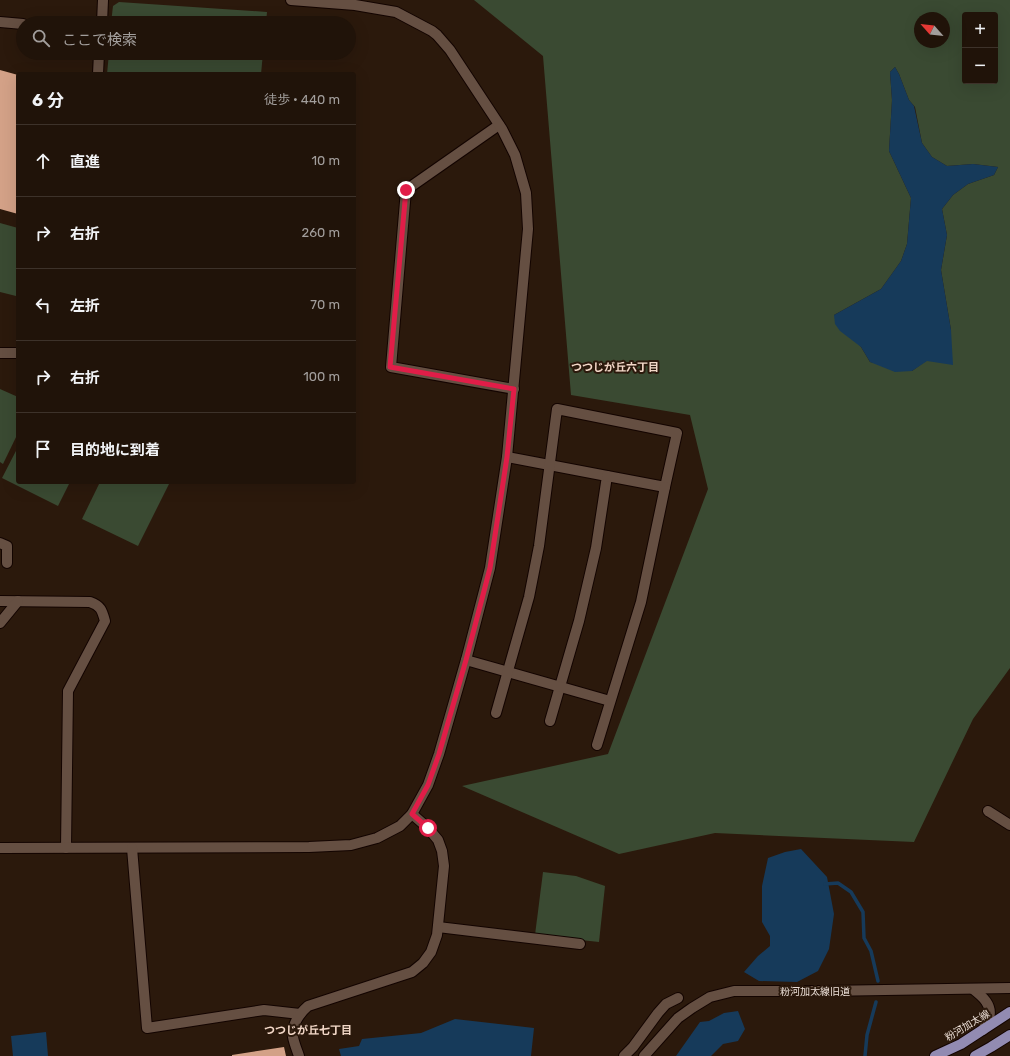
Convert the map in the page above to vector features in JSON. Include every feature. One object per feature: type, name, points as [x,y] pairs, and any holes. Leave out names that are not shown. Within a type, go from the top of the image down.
[{"type":"main road","name":"粉河加太線","points":[[935,1056],[961,1044],[1010,1012]]},
{"type":"main road","points":[[975,1056],[1010,1035]]},
{"type":"street","points":[[102,16],[103,0]]},
{"type":"street","points":[[0,848],[309,847],[351,845],[377,838],[400,826],[412,814],[428,785],[439,754],[490,568],[507,457],[514,389],[528,229],[526,193],[515,155],[498,125],[450,50],[437,35],[396,12],[356,5],[291,0]]},
{"type":"street","points":[[0,22],[16,23]]},
{"type":"street","points":[[98,72],[99,60]]},
{"type":"street","points":[[498,125],[406,190],[390,367],[514,389]]},
{"type":"street","points":[[0,354],[16,353]]},
{"type":"street","points":[[496,713],[529,597],[539,546],[557,409],[677,432],[641,602],[597,745]]},
{"type":"street","points":[[507,457],[665,487]]},
{"type":"street","points":[[550,721],[579,621],[596,548],[607,476]]},
{"type":"street","points":[[0,543],[6,546],[8,563]]},
{"type":"street","points":[[0,601],[90,602],[97,604],[102,611],[105,621],[68,691],[66,848]]},
{"type":"street","points":[[0,623],[18,602]]},
{"type":"street","points":[[466,660],[610,702]]},
{"type":"street","points":[[988,811],[1010,825]]},
{"type":"street","points":[[299,1056],[292,1035],[295,1022],[308,1006],[412,972],[423,963],[431,952],[438,927],[444,866],[442,851],[438,840],[428,828],[412,814]]},
{"type":"street","points":[[132,848],[147,1028],[264,1010],[300,1014]]},
{"type":"street","points":[[438,927],[580,944]]},
{"type":"street","name":"粉河加太線旧道","points":[[644,1056],[678,1018],[710,997],[734,991],[1010,988]]},
{"type":"street","points":[[973,989],[982,996],[989,1008],[989,1017],[983,1030]]},
{"type":"street","points":[[624,1056],[633,1047],[666,1004],[678,998]]},
{"type":"green space","points":[[474,0],[1010,0],[1010,668],[973,719],[914,842],[715,833],[619,854],[462,786],[608,754],[708,489],[690,415],[571,395],[543,56]],"holes":[[[895,67],[909,100],[915,107],[922,143],[932,157],[947,166],[973,164],[998,167],[994,175],[968,184],[953,195],[942,209],[947,235],[941,270],[951,330],[927,360],[912,371],[870,362],[861,347],[834,315],[881,289],[901,261],[907,244],[911,198],[889,151],[892,100],[890,72]]]},
{"type":"green space","points":[[119,2],[267,12],[267,16],[112,16],[113,6]]},
{"type":"green space","points":[[108,60],[262,60],[261,72],[107,72]]},
{"type":"green space","points":[[0,223],[16,227],[16,296],[0,292]]},
{"type":"green space","points":[[0,389],[16,396],[16,437],[3,464],[0,462]]},
{"type":"green space","points":[[16,451],[16,484],[69,484],[58,506],[2,478]]},
{"type":"green space","points":[[99,484],[169,484],[138,546],[82,519]]},
{"type":"green space","points":[[543,872],[576,876],[605,886],[599,942],[535,935]]},
{"type":"water","points":[[895,67],[909,100],[914,106],[922,143],[932,157],[947,166],[973,164],[998,167],[994,175],[968,184],[953,195],[942,209],[947,235],[941,270],[951,330],[953,365],[927,361],[912,371],[895,372],[870,362],[861,347],[840,331],[835,324],[834,315],[881,289],[901,261],[907,244],[911,198],[889,151],[892,100],[890,72]]},
{"type":"water","points":[[801,849],[827,877],[834,914],[829,949],[818,971],[797,982],[759,981],[744,972],[758,956],[770,946],[770,936],[762,922],[762,886],[768,858],[785,852]]},
{"type":"water","points":[[738,1011],[745,1029],[738,1041],[723,1044],[711,1056],[676,1056],[700,1022],[709,1021],[724,1013]]},
{"type":"water","points":[[455,1019],[534,1028],[531,1056],[341,1056],[339,1049],[359,1046],[362,1039],[421,1033]]},
{"type":"water","points":[[46,1032],[48,1056],[13,1056],[11,1036]]},
{"type":"building","points":[[0,70],[16,74],[16,213],[0,209]]},
{"type":"building","points":[[284,1047],[286,1056],[232,1056],[232,1055]]},
{"type":"waterway","points":[[825,884],[838,883],[851,892],[863,912],[864,938],[871,951],[878,981]]},
{"type":"waterway","points":[[865,1056],[867,1035],[876,1002]]},
{"type":"district","name":"つつじが丘六丁目","points":[[615,367]]},
{"type":"district","name":"つつじが丘七丁目","points":[[308,1030]]},
{"type":"route","points":[[406,190],[390,367],[514,389],[507,457],[490,568],[439,754],[428,785],[412,814],[428,828]]}]
